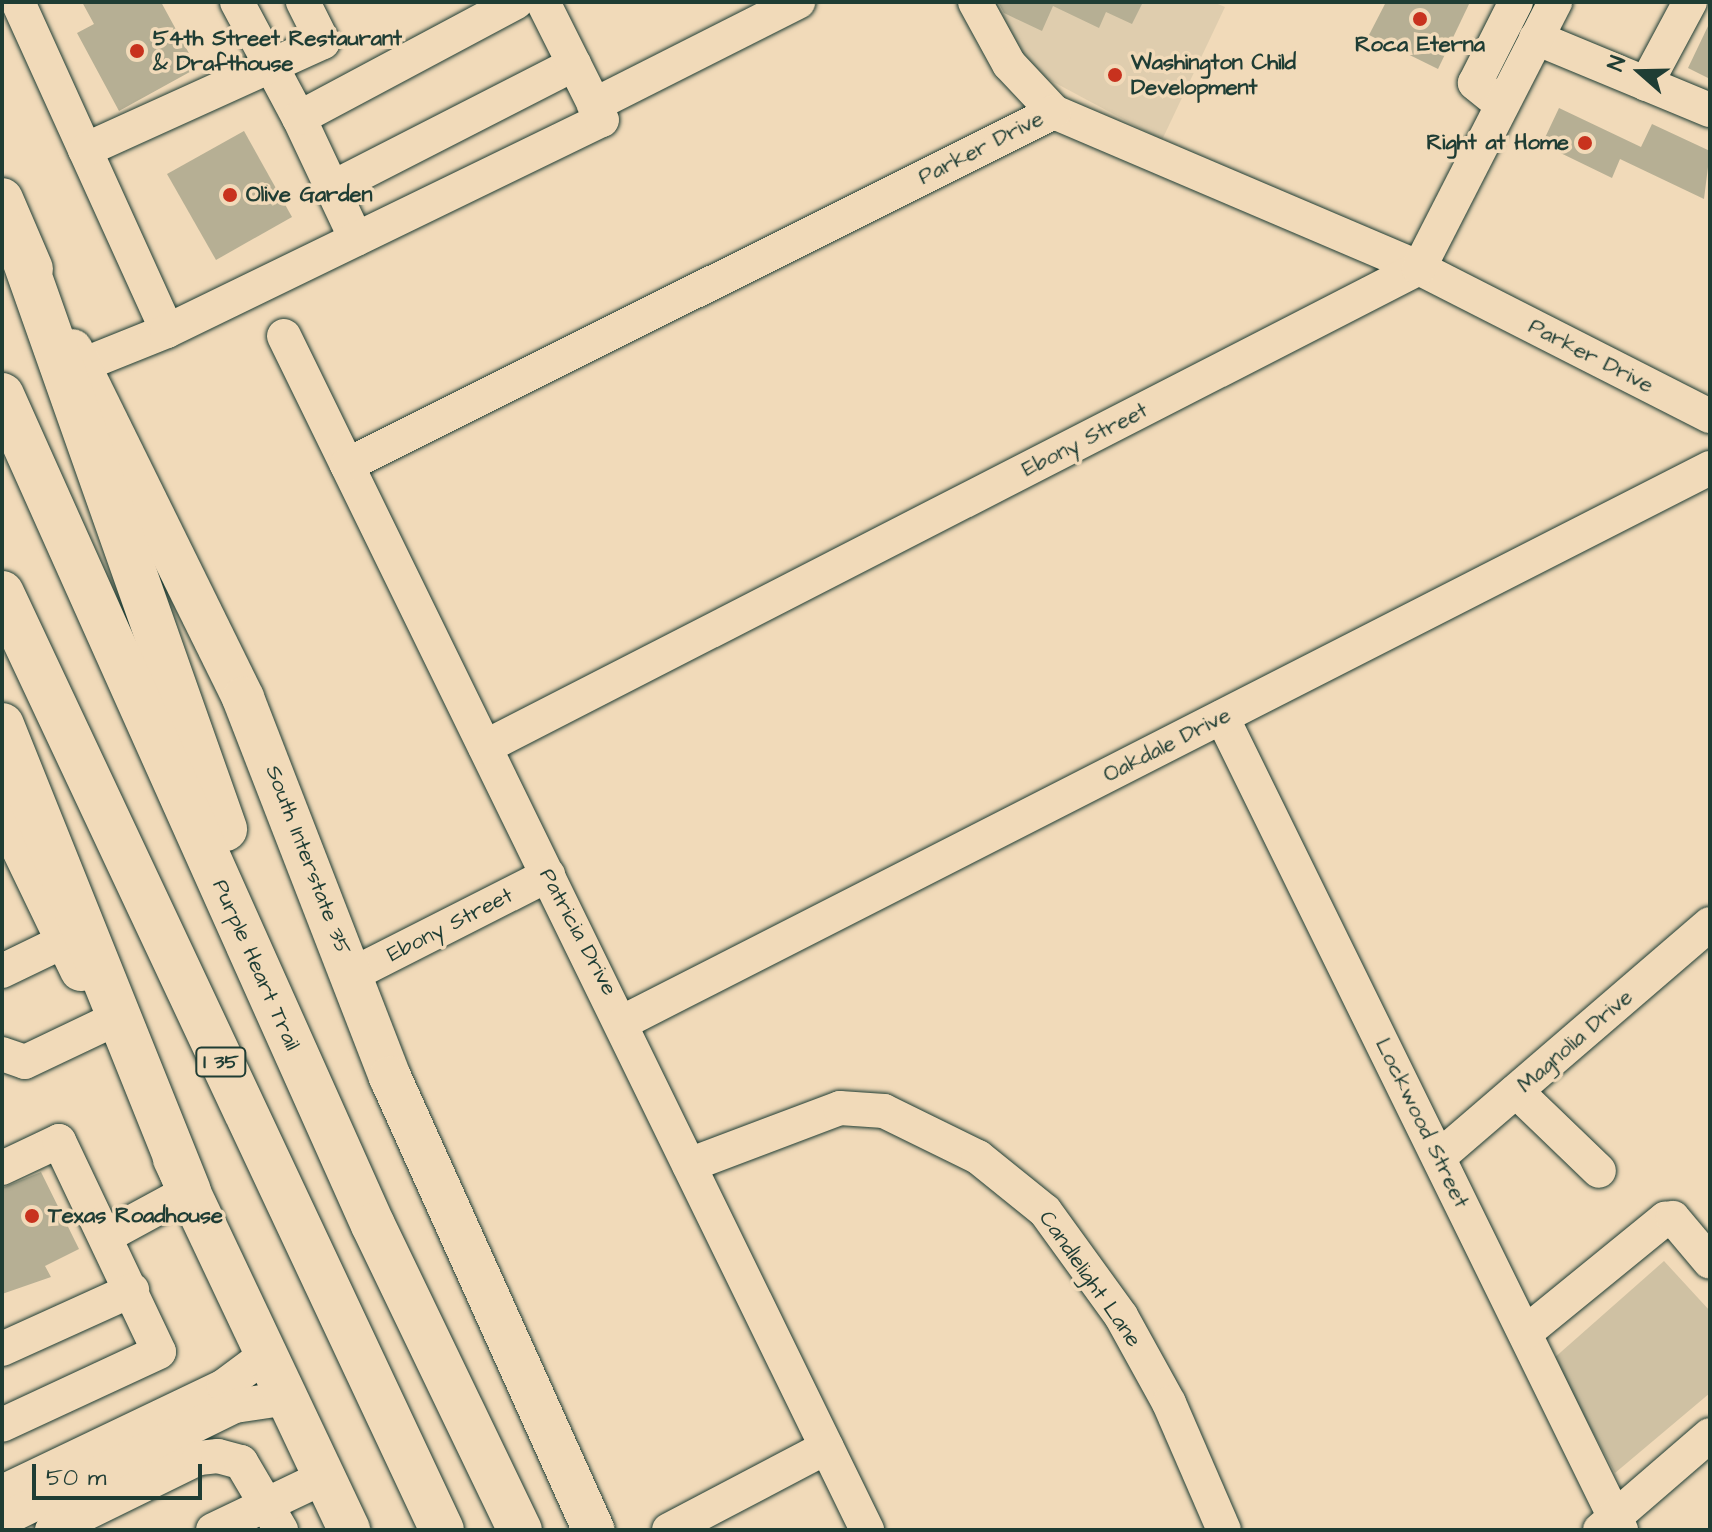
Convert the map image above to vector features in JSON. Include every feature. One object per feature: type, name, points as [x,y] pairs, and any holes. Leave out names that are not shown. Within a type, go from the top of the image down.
[{"type":"highway","points":[[9,218],[120,548],[373,1225]]},
{"type":"highway","name":"Purple Heart Trail","points":[[2,395],[373,1225],[520,1530]]},
{"type":"highway","name":"I 35","points":[[2,593],[442,1530]]},
{"type":"highway","points":[[2,725],[189,1191]]},
{"type":"main road","name":"South Interstate 35","points":[[9,218],[243,698],[353,974],[390,1077],[594,1530]]},
{"type":"main road","points":[[2,806],[349,1530]]},
{"type":"street","points":[[18,2],[167,331]]},
{"type":"street","points":[[237,2],[269,67],[299,118],[356,239]]},
{"type":"street","points":[[85,150],[323,42],[303,2]]},
{"type":"street","points":[[299,118],[516,2]]},
{"type":"street","points":[[80,366],[167,331],[602,120],[543,2]]},
{"type":"street","points":[[594,105],[798,2]]},
{"type":"street","points":[[975,2],[1009,64],[1054,112]]},
{"type":"street","points":[[1502,105],[1475,83],[1516,2]]},
{"type":"street","points":[[1419,268],[1555,2]]},
{"type":"street","points":[[1646,84],[1690,2]]},
{"type":"street","points":[[1536,38],[1710,110]]},
{"type":"street","points":[[332,188],[574,64]]},
{"type":"street","name":"Parker Drive","points":[[347,465],[1054,112],[1419,268],[1710,416]]},
{"type":"street","name":"Ebony Street","points":[[485,747],[1419,268]]},
{"type":"street","name":"Patricia Drive","points":[[284,336],[548,875],[625,1021],[689,1165],[867,1530]]},
{"type":"street","name":"Oakdale Drive","points":[[625,1021],[1710,468]]},
{"type":"street","name":"Lockwood Street","points":[[1222,717],[1525,1333],[1612,1526]]},
{"type":"street","name":"Ebony Street","points":[[353,974],[548,875]]},
{"type":"street","name":"Magnolia Drive","points":[[1439,1157],[1710,924]]},
{"type":"street","points":[[2,971],[66,940]]},
{"type":"street","points":[[2,1054],[25,1062],[107,1023]]},
{"type":"street","points":[[1516,1091],[1599,1171]]},
{"type":"street","name":"Candlelight Lane","points":[[689,1165],[840,1108],[884,1111],[978,1157],[1045,1211],[1121,1316],[1169,1403],[1224,1530]]},
{"type":"street","points":[[2,1168],[59,1141],[108,1235],[159,1352],[3,1422]]},
{"type":"street","points":[[108,1235],[189,1191]]},
{"type":"street","points":[[1525,1333],[1665,1219],[1673,1218],[1710,1262]]},
{"type":"street","points":[[2,1349],[132,1290]]},
{"type":"street","points":[[2,1520],[136,1442],[224,1386],[267,1354]]},
{"type":"street","points":[[2,1492],[235,1406],[288,1398]]},
{"type":"street","points":[[1612,1526],[1710,1435]]},
{"type":"street","points":[[669,1530],[827,1447]]},
{"type":"street","points":[[52,1530],[199,1458],[241,1462],[274,1517]]},
{"type":"street","points":[[213,1530],[274,1517],[324,1477]]},
{"type":"shaded area","name":"Washington Child Development","points":[[990,2],[1213,2],[1225,7],[1162,140],[1031,70]]},
{"type":"shaded area","points":[[1664,1261],[1710,1311],[1710,1393],[1615,1473],[1553,1359]]},
{"type":"building","name":"54th Street Restaurant & Drafthouse","points":[[82,2],[161,2],[197,68],[119,111],[77,33],[94,24]]},
{"type":"building","points":[[998,2],[1143,2],[1132,24],[1106,12],[1099,28],[1053,6],[1042,31],[1004,13]]},
{"type":"building","name":"Roca Eterna","points":[[1386,2],[1470,2],[1438,69],[1369,35]]},
{"type":"building","points":[[1710,22],[1710,79],[1688,68]]},
{"type":"building","points":[[1559,108],[1641,147],[1652,124],[1710,151],[1704,199],[1620,159],[1612,178],[1542,144]]},
{"type":"building","name":"Olive Garden","points":[[244,131],[292,217],[216,260],[167,174]]},
{"type":"building","name":"Texas Roadhouse","points":[[41,1172],[79,1249],[45,1266],[51,1277],[2,1294],[2,1188]]},
{"type":"place","name":"Roca Eterna","points":[[1420,19]]},
{"type":"place","name":"54th Street Restaurant & Drafthouse","points":[[137,51]]},
{"type":"place","name":"Washington Child Development","points":[[1115,75]]},
{"type":"place","name":"Right at Home","points":[[1585,143]]},
{"type":"place","name":"Olive Garden","points":[[230,195]]},
{"type":"place","name":"Texas Roadhouse","points":[[32,1216]]}]
